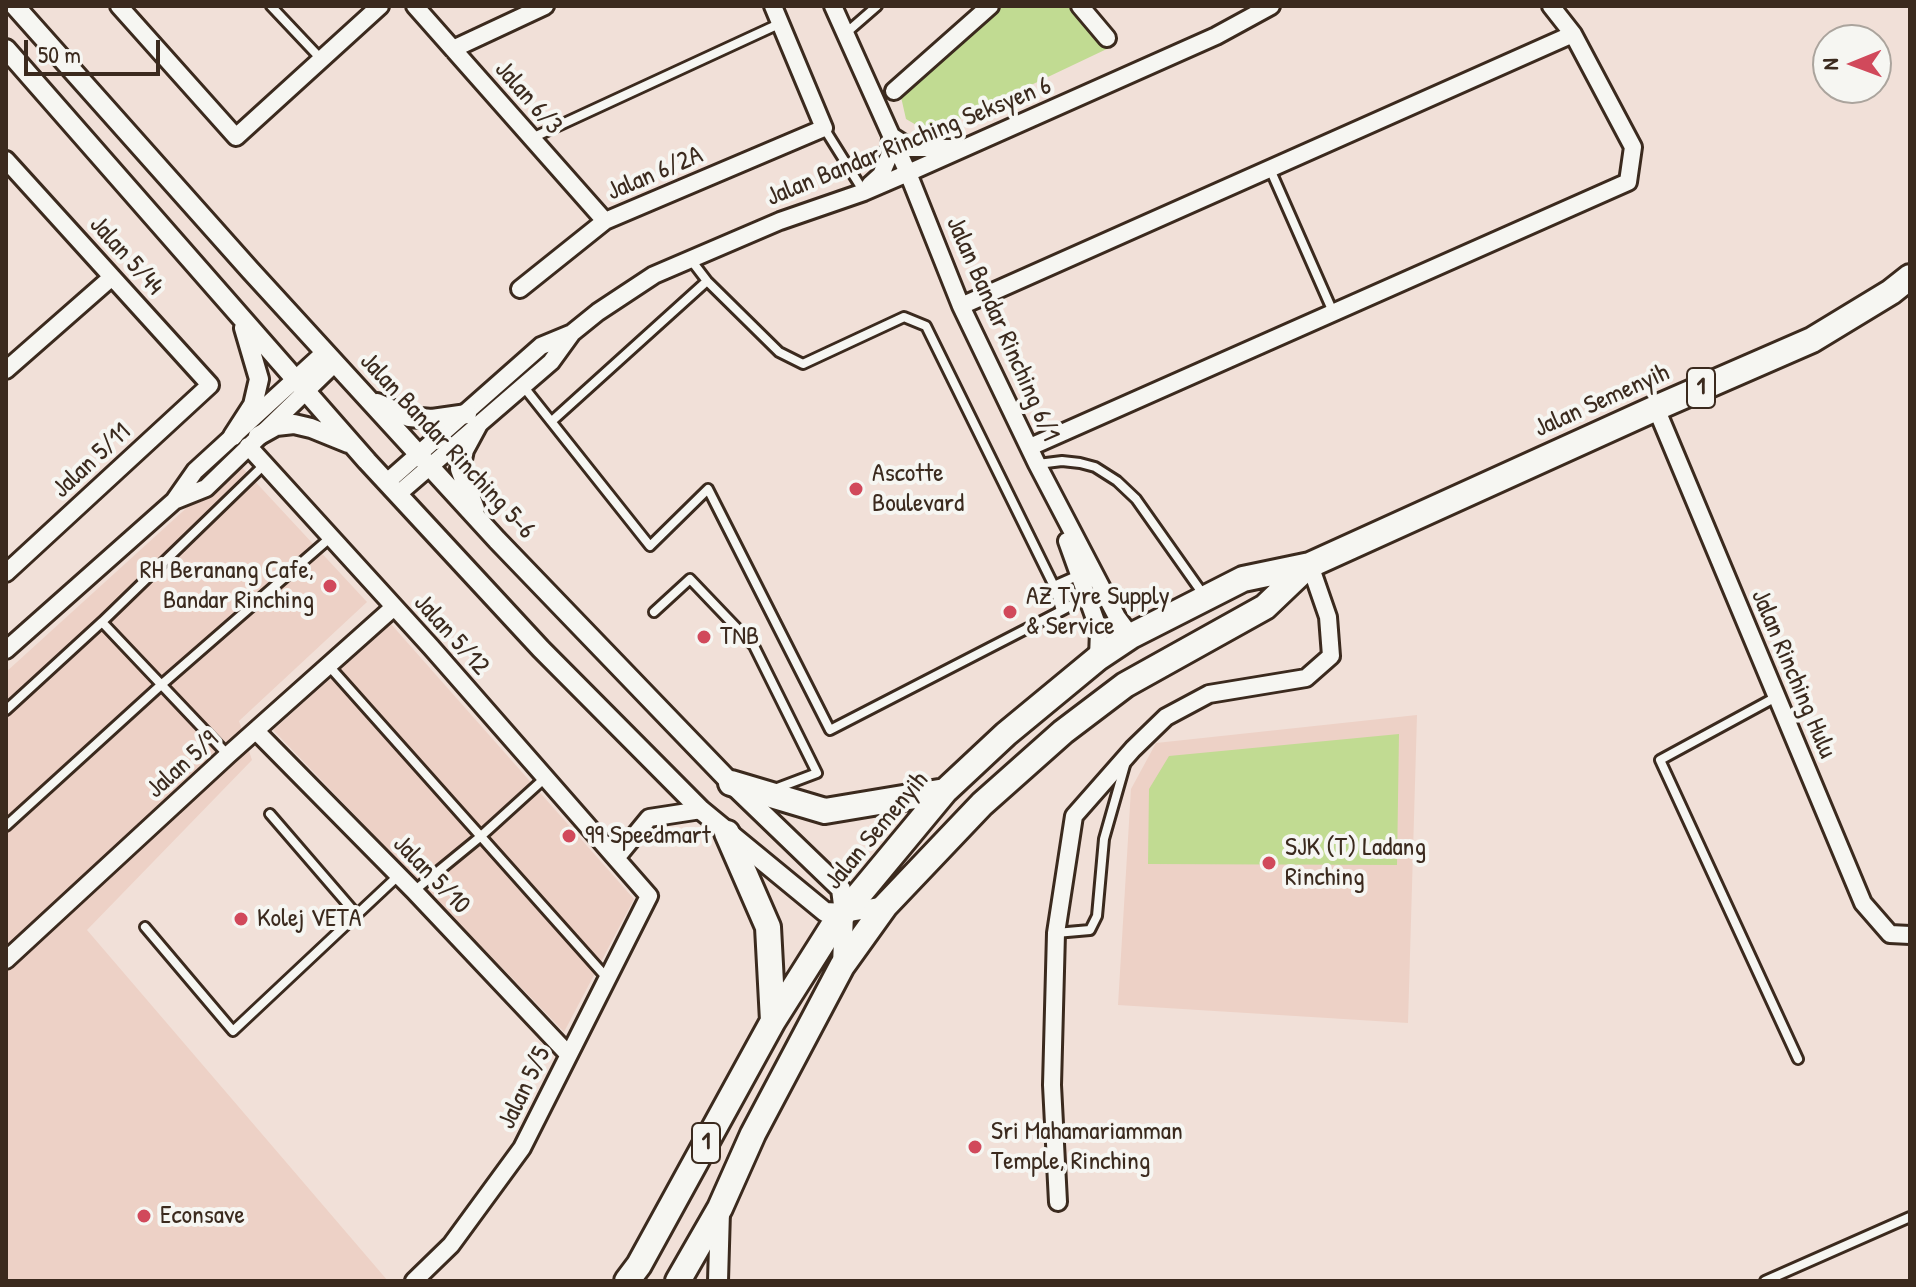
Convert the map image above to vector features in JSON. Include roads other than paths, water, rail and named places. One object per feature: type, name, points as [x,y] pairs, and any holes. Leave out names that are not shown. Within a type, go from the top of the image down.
[{"type":"main road","name":"Jalan Semenyih","points":[[627,1281],[639,1265],[773,1021],[833,926],[945,791],[1006,734],[1098,658],[1131,636],[1243,579],[1310,565],[1812,340],[1910,277]]},
{"type":"main road","name":"Jalan Semenyih","points":[[678,1281],[720,1208],[753,1134],[842,966],[885,906],[982,804],[1063,732],[1125,685],[1265,607],[1310,565]]},
{"type":"main road","points":[[731,783],[825,811],[945,791]]},
{"type":"main road","points":[[727,833],[768,927],[773,1021]]},
{"type":"street","name":"Jalan Bandar Rinching 5-6","points":[[15,6],[481,523],[731,783],[841,889],[844,913],[842,966]]},
{"type":"street","points":[[119,6],[236,137],[380,6]]},
{"type":"street","name":"Jalan 6/3","points":[[415,6],[605,221]]},
{"type":"street","points":[[453,49],[545,6]]},
{"type":"street","points":[[773,6],[824,128]]},
{"type":"street","name":"Jalan Bandar Rinching 6/1","points":[[833,6],[908,173],[961,306],[1037,464],[1117,617],[1131,636]]},
{"type":"street","points":[[894,91],[990,6]]},
{"type":"street","points":[[1080,6],[1107,38]]},
{"type":"street","points":[[1233,26],[1249,6]]},
{"type":"street","name":"Jalan Bandar Rinching Seksyen 6","points":[[392,488],[472,420],[523,386],[551,362],[572,333],[654,275],[780,221],[908,173],[1271,6]]},
{"type":"street","points":[[1030,447],[1628,182],[1633,147],[1573,34],[1551,6]]},
{"type":"street","points":[[961,306],[1573,34]]},
{"type":"street","points":[[6,49],[392,488],[541,649],[701,810],[825,912],[844,913],[885,906]]},
{"type":"street","name":"Jalan 6/2A","points":[[520,289],[605,221],[824,128]]},
{"type":"street","points":[[864,192],[881,175],[889,156],[891,136],[910,148],[967,147]]},
{"type":"street","name":"Jalan 5/44","points":[[7,163],[210,385]]},
{"type":"street","points":[[6,370],[112,277]]},
{"type":"street","points":[[238,313],[254,355],[259,379],[247,439]]},
{"type":"street","name":"Jalan Bandar Rinching Seksyen 6","points":[[472,420],[541,346],[572,333]]},
{"type":"street","points":[[247,439],[330,357]]},
{"type":"street","points":[[247,439],[300,384]]},
{"type":"street","name":"Jalan 5/11","points":[[6,573],[210,385]]},
{"type":"street","points":[[367,398],[409,417],[472,420],[460,469],[481,523]]},
{"type":"street","name":"Jalan Rinching Hulu","points":[[1656,408],[1863,903],[1890,934],[1910,935]]},
{"type":"street","points":[[6,650],[174,501],[195,471],[247,439],[276,426],[294,424],[354,445]]},
{"type":"street","name":"Jalan 5/12","points":[[247,439],[649,896]]},
{"type":"street","name":"Jalan Bandar Rinching 6/1","points":[[1058,502],[1062,529],[1099,630],[1098,658]]},
{"type":"street","points":[[1058,1202],[1052,1085],[1056,933],[1074,816],[1128,754],[1166,717],[1209,694],[1306,678],[1331,656],[1328,617],[1310,565]]},
{"type":"street","name":"Jalan 5/9","points":[[6,959],[394,607]]},
{"type":"street","name":"Jalan 5/10","points":[[257,732],[414,891],[568,1054]]},
{"type":"street","points":[[617,857],[649,818],[701,810]]},
{"type":"street","name":"Jalan 5/5","points":[[414,1281],[451,1245],[522,1148],[649,896]]},
{"type":"street","points":[[718,1281],[720,1208]]},
{"type":"lane","points":[[271,6],[321,59]]},
{"type":"lane","points":[[845,33],[877,6]]},
{"type":"lane","points":[[532,138],[781,23]]},
{"type":"lane","points":[[824,128],[864,192]]},
{"type":"lane","points":[[1270,169],[1334,313]]},
{"type":"lane","points":[[691,260],[707,281],[779,352],[803,364],[904,317],[926,326],[1054,586],[1061,611]]},
{"type":"lane","points":[[552,421],[707,281]]},
{"type":"lane","points":[[523,386],[650,546],[708,489],[830,730],[1088,596]]},
{"type":"lane","points":[[1037,464],[1062,461],[1080,463],[1095,467],[1117,481],[1136,499],[1206,598]]},
{"type":"lane","points":[[6,710],[266,463]]},
{"type":"lane","points":[[6,826],[331,537]]},
{"type":"lane","points":[[1054,586],[1080,574]]},
{"type":"lane","points":[[654,612],[690,579],[754,646],[817,773],[764,793]]},
{"type":"lane","points":[[102,622],[228,755]]},
{"type":"lane","points":[[328,665],[608,979]]},
{"type":"lane","points":[[1777,696],[1660,760],[1798,1059]]},
{"type":"lane","points":[[1056,933],[1090,930],[1097,916],[1104,839],[1128,754]]},
{"type":"lane","points":[[414,891],[480,837],[545,777]]},
{"type":"lane","points":[[270,814],[357,915]]},
{"type":"lane","points":[[145,927],[233,1031],[398,876]]},
{"type":"lane","points":[[1765,1281],[1910,1217]]},
{"type":"place","name":"Ascotte Boulevard","points":[[856,489]]},
{"type":"place","name":"RH Beranang Cafe, Bandar Rinching","points":[[330,586]]},
{"type":"place","name":"AZ Tyre Supply & Service","points":[[1010,612]]},
{"type":"place","name":"TNB","points":[[704,637]]},
{"type":"place","name":"99 Speedmart","points":[[569,836]]},
{"type":"place","name":"SJK (T) Ladang Rinching","points":[[1269,863]]},
{"type":"place","name":"Kolej VETA","points":[[241,919]]},
{"type":"place","name":"Sri Mahamariamman Temple, Rinching","points":[[975,1147]]},
{"type":"place","name":"Econsave","points":[[144,1216]]}]
